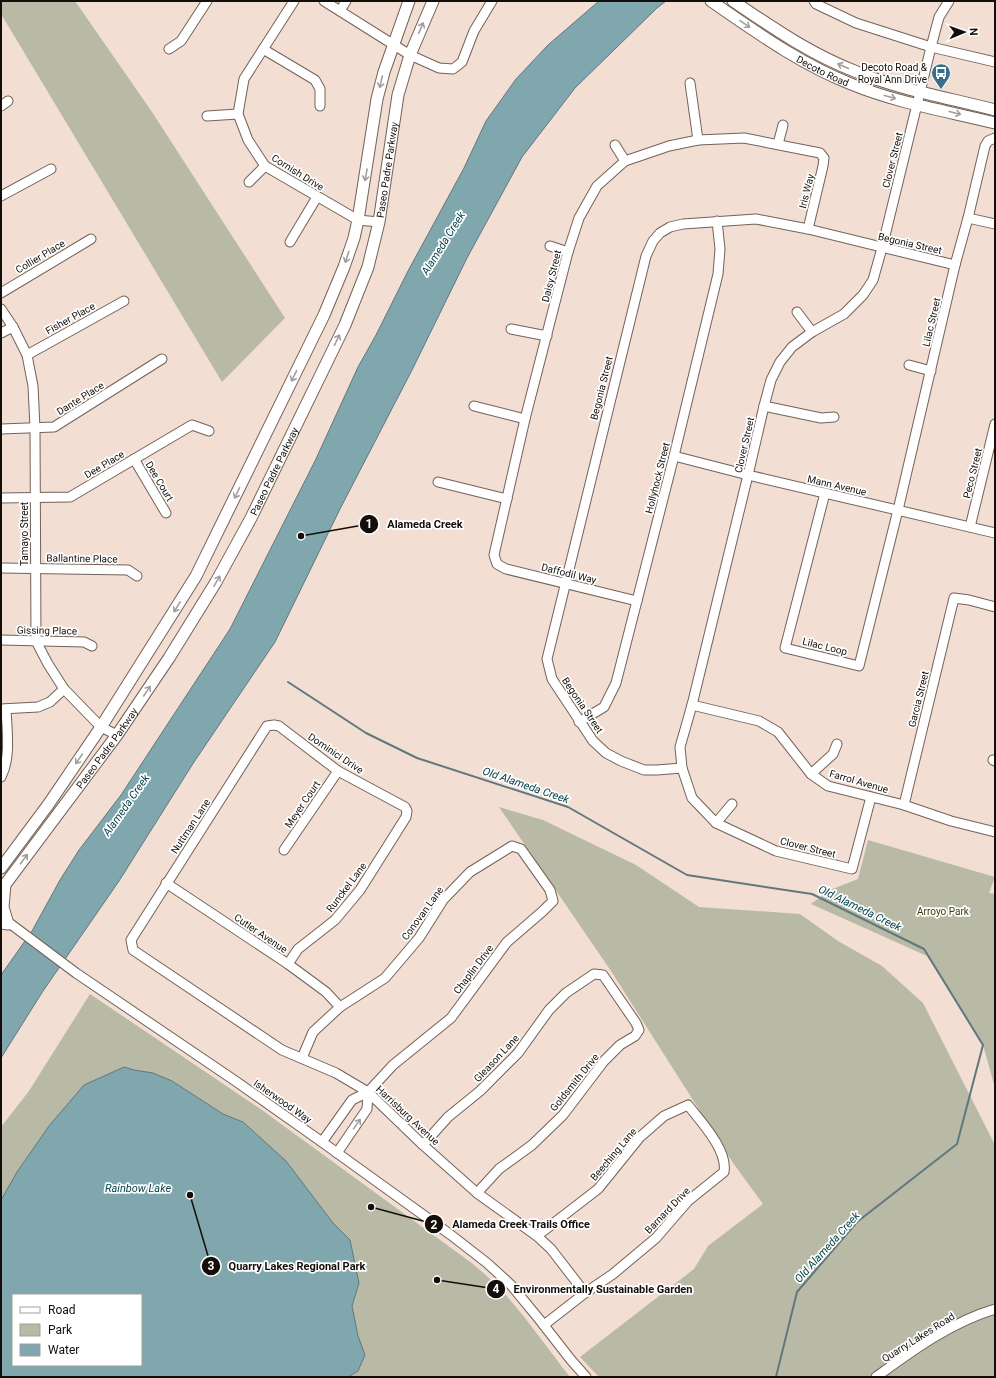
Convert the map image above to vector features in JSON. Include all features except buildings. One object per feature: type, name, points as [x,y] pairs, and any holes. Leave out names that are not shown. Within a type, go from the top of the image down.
[{"type":"main road","name":"Paseo Padre Parkway","points":[[1,868],[48,805],[101,726],[196,576],[324,315],[344,267],[354,238],[384,72],[409,1]]},
{"type":"main road","name":"Paseo Padre Parkway","points":[[3,887],[117,735],[170,658],[216,582],[251,518],[345,324],[368,267],[379,222],[398,95],[410,55],[433,1]]},
{"type":"main road","name":"Decoto Road","points":[[733,1],[795,42],[824,58],[856,72],[886,83],[995,110]]},
{"type":"main road","name":"Decoto Road","points":[[712,2],[789,54],[852,84],[882,95],[995,123]]},
{"type":"main road","points":[[3,887],[5,922]]},
{"type":"street","points":[[169,49],[181,41],[207,1]]},
{"type":"street","points":[[208,116],[238,114],[244,79],[294,1]]},
{"type":"street","points":[[324,1],[410,55],[439,68],[453,69],[462,62],[474,31],[492,1]]},
{"type":"street","points":[[340,12],[346,1]]},
{"type":"street","points":[[814,1],[816,4],[856,23],[931,47],[995,62]]},
{"type":"street","name":"Clover Street","points":[[871,797],[852,869],[776,852],[716,823],[692,798],[682,768],[680,747],[692,705],[771,380],[780,362],[792,347],[812,332],[844,314],[863,295],[873,280],[939,17],[949,1]]},
{"type":"street","points":[[263,49],[315,80],[320,89],[320,106]]},
{"type":"street","points":[[690,83],[698,140]]},
{"type":"street","name":"Cornish Drive","points":[[238,114],[248,140],[265,166],[358,220],[379,222]]},
{"type":"street","points":[[778,144],[784,125]]},
{"type":"street","name":"Daisy Street","points":[[497,564],[494,555],[525,419],[568,252],[579,218],[597,186],[625,161],[669,146],[698,140],[744,138],[820,153],[824,158]]},
{"type":"street","name":"Lilac Street","points":[[898,510],[955,265],[985,146],[992,139]]},
{"type":"street","points":[[615,145],[625,161]]},
{"type":"street","name":"Iris Way","points":[[808,229],[824,158]]},
{"type":"street","points":[[249,182],[265,166]]},
{"type":"street","points":[[1,196],[51,169]]},
{"type":"street","points":[[290,242],[317,197]]},
{"type":"street","points":[[968,218],[995,224]]},
{"type":"street","name":"Begonia Street","points":[[682,768],[644,770],[606,753],[593,741],[579,722],[552,679],[547,658],[564,583],[646,256],[653,241],[670,227],[683,224],[756,219],[808,229],[955,265]]},
{"type":"street","name":"Hollyhock Street","points":[[579,722],[604,707],[616,683],[674,456],[718,274],[720,249],[717,221]]},
{"type":"street","name":"Collier Place","points":[[1,292],[91,239]]},
{"type":"street","points":[[550,246],[568,252]]},
{"type":"street","name":"Fisher Place","points":[[27,355],[124,301]]},
{"type":"street","name":"Tamayo Street","points":[[1,309],[13,327],[27,355],[33,386],[35,428],[36,641],[48,664],[64,689],[101,726],[117,735]]},
{"type":"street","points":[[797,312],[812,332]]},
{"type":"street","points":[[1,333],[13,327]]},
{"type":"street","points":[[511,329],[547,336]]},
{"type":"street","name":"Dante Place","points":[[1,429],[54,427],[162,359]]},
{"type":"street","points":[[909,365],[931,371]]},
{"type":"street","points":[[474,406],[525,419]]},
{"type":"street","points":[[764,406],[821,418],[834,416]]},
{"type":"street","name":"Peco Street","points":[[970,527],[995,424]]},
{"type":"street","name":"Dee Place","points":[[1,498],[70,497],[192,425],[209,431]]},
{"type":"street","name":"Mann Avenue","points":[[674,456],[748,475],[995,533]]},
{"type":"street","name":"Dee Court","points":[[134,459],[166,513]]},
{"type":"street","points":[[438,482],[507,499]]},
{"type":"street","name":"Lilac Loop","points":[[825,493],[785,648],[859,666],[898,510]]},
{"type":"street","name":"Daffodil Way","points":[[497,564],[506,569],[637,601]]},
{"type":"street","name":"Ballantine Place","points":[[1,568],[128,570],[137,576]]},
{"type":"street","name":"Garcia Street","points":[[904,805],[954,598],[969,600],[995,607]]},
{"type":"street","name":"Gissing Place","points":[[1,640],[84,642],[92,646]]},
{"type":"street","points":[[1,776],[7,760],[4,709],[38,707],[50,702],[64,689]]},
{"type":"street","name":"Farrol Avenue","points":[[692,705],[759,720],[778,732],[811,774],[828,786],[904,805],[951,821],[995,832]]},
{"type":"street","name":"Dominici Drive","points":[[274,725],[278,726],[338,770],[405,807],[407,811]]},
{"type":"street","name":"Nuttman Lane","points":[[131,945],[131,940],[267,726],[274,725]]},
{"type":"street","points":[[811,774],[833,754],[837,744]]},
{"type":"street","name":"Meyer Court","points":[[284,850],[338,770]]},
{"type":"street","points":[[716,823],[732,804]]},
{"type":"street","name":"Runckel Lane","points":[[288,964],[298,949],[335,920],[360,890],[406,817],[407,811]]},
{"type":"street","name":"Conovan Lane","points":[[302,1058],[314,1032],[340,1007],[385,978],[419,938],[443,900],[470,872],[512,846],[521,849]]},
{"type":"street","name":"Chaplin Drive","points":[[322,1142],[352,1100],[368,1092],[392,1065],[451,1018],[507,942],[553,901],[550,890],[521,849]]},
{"type":"street","name":"Cutler Avenue","points":[[166,884],[288,964],[326,992],[340,1007]]},
{"type":"street","name":"Isherwood Way","points":[[5,922],[72,970],[322,1142],[487,1262],[511,1285],[541,1322]]},
{"type":"street","name":"Harrisburg Avenue","points":[[131,945],[133,950],[282,1050],[336,1073],[368,1092],[423,1145],[477,1193],[537,1236],[551,1249],[584,1293]]},
{"type":"street","name":"Gleason Lane","points":[[423,1145],[448,1117],[480,1091],[518,1053],[549,1010],[566,992],[594,974],[603,975]]},
{"type":"street","name":"Goldsmith Drive","points":[[477,1193],[499,1170],[537,1140],[563,1115],[604,1061],[620,1045],[635,1036],[639,1030],[636,1023],[603,975]]},
{"type":"street","points":[[337,1153],[367,1109],[368,1092]]},
{"type":"street","name":"Beeching Lane","points":[[537,1236],[598,1189],[644,1133],[664,1116],[688,1105]]},
{"type":"street","name":"Barnard Drive","points":[[541,1322],[613,1274],[656,1238],[688,1201],[724,1172],[725,1165],[723,1156],[711,1136],[688,1105]]},
{"type":"street","name":"Quarry Lakes Road","points":[[876,1377],[948,1329],[995,1309]]},
{"type":"street","points":[[541,1322],[570,1360],[586,1377]]},
{"type":"green space","points":[[1,1],[75,1],[152,112],[285,318],[222,382],[1,14]]},
{"type":"green space","points":[[499,807],[543,820],[636,865],[699,907],[800,914],[838,941],[882,966],[923,1003],[995,1145],[995,1377],[599,1377],[580,1357],[694,1269],[708,1246],[763,1204],[733,1163],[611,971]]},
{"type":"green space","name":"Arroyo Park","points":[[868,840],[995,877],[989,893],[995,894],[995,1088],[983,1045],[927,956],[811,904],[830,890],[858,879]]},
{"type":"green space","name":"Rainbow Lake","points":[[90,994],[262,1110],[473,1264],[497,1285],[513,1303],[570,1377],[1,1377],[1,1127],[29,1091]]},
{"type":"water","name":"Alameda Creek","points":[[599,1],[666,1],[575,88],[522,157],[467,258],[412,370],[340,509],[275,642],[194,762],[119,881],[43,991],[1,1058],[1,975],[32,931],[60,880],[79,850],[121,795],[230,629],[315,461],[358,367],[464,168],[486,121],[516,79],[548,45]]},
{"type":"water","name":"Rainbow Lake","points":[[124,1067],[153,1073],[172,1081],[223,1114],[243,1122],[286,1161],[333,1223],[350,1240],[359,1283],[352,1306],[358,1336],[365,1355],[358,1371],[348,1377],[1,1377],[1,1200],[17,1172],[49,1126],[84,1085]]},
{"type":"waterway","name":"Old Alameda Creek","points":[[288,682],[366,733],[417,758],[568,807],[687,875],[812,894],[924,949],[983,1045],[957,1144],[857,1222],[797,1292],[776,1377]]},
{"type":"place","name":"Decoto Road & Royal Ann Drive","points":[[941,90]]},
{"type":"place","name":"Alameda Creek","points":[[301,536]]},
{"type":"place","name":"Quarry Lakes Regional Park","points":[[190,1195]]},
{"type":"place","name":"Alameda Creek Trails Office","points":[[371,1207]]},
{"type":"place","name":"Environmentally Sustainable Garden","points":[[437,1280]]}]
